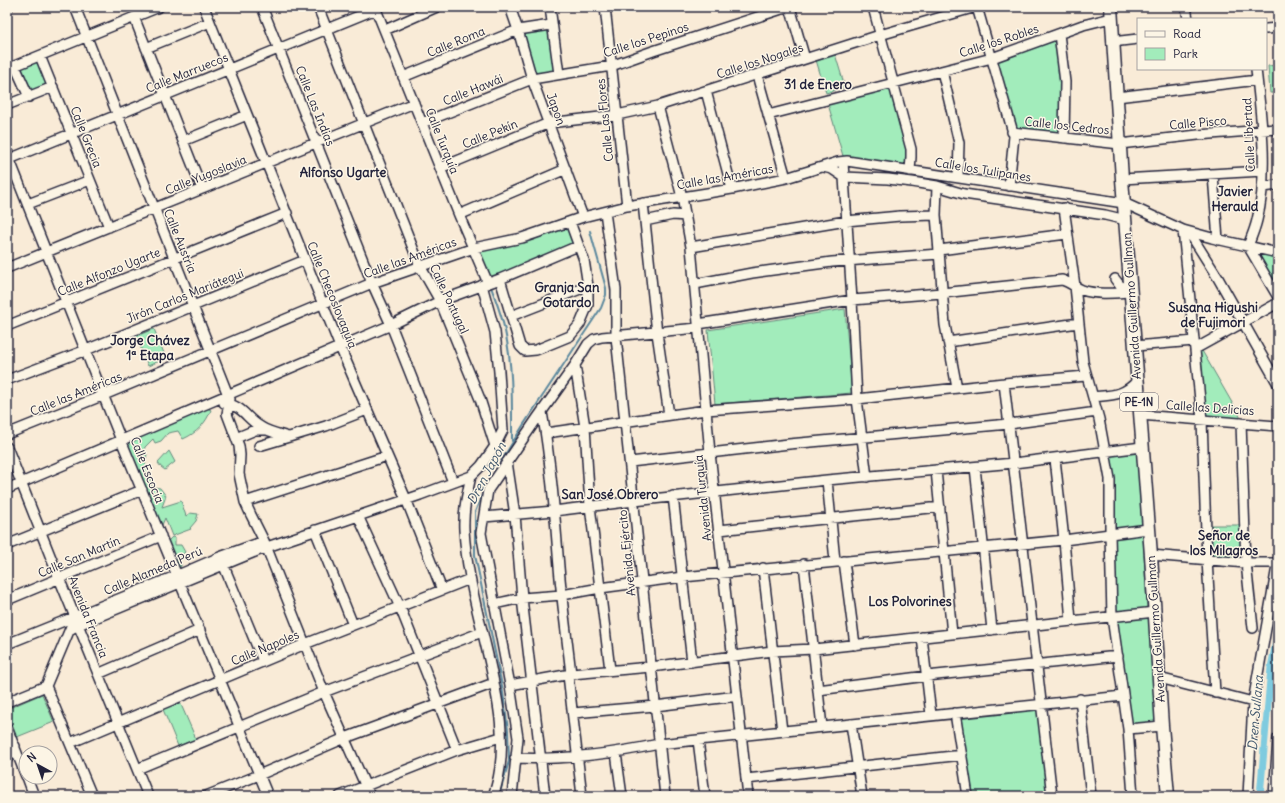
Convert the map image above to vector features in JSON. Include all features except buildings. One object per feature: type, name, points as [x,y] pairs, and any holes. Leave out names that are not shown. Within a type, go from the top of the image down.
[{"type":"main road","name":"Avenida Guillermo Gullman","points":[[1111,12],[1122,180],[1168,796]]},
{"type":"street","name":"Calle Austria","points":[[75,7],[229,399],[227,414],[239,446],[240,455],[238,474],[245,502],[265,544],[324,692],[370,796]]},
{"type":"street","points":[[29,97],[11,67],[159,7]]},
{"type":"street","name":"Calle Checoslovaquia","points":[[204,7],[340,347],[406,499],[442,590]]},
{"type":"street","name":"Calle Las Indias","points":[[262,7],[453,482]]},
{"type":"street","name":"Calle Portugal","points":[[318,7],[420,266],[440,301],[480,399],[495,446]]},
{"type":"street","points":[[385,30],[437,7]]},
{"type":"street","name":"Japon","points":[[510,7],[532,79],[583,217]]},
{"type":"street","points":[[550,7],[551,25],[559,74]]},
{"type":"street","name":"Calle Las Flores","points":[[605,7],[627,206]]},
{"type":"street","points":[[789,7],[805,59]]},
{"type":"street","name":"Calle los Pepinos","points":[[532,79],[611,66],[789,7]]},
{"type":"street","points":[[873,7],[912,156],[910,170]]},
{"type":"street","points":[[977,7],[1014,136],[1009,186]]},
{"type":"street","name":"Calle los Nogales","points":[[548,123],[617,115],[658,106],[880,35],[977,7]]},
{"type":"street","points":[[1186,7],[1188,18]]},
{"type":"street","name":"Calle Marruecos","points":[[8,157],[118,115],[327,30],[376,8]]},
{"type":"street","name":"Calle Turquía","points":[[376,8],[459,215],[474,248],[485,284],[495,332],[500,378],[503,430],[495,446],[481,466],[471,476]]},
{"type":"street","name":"Calle los Robles","points":[[768,115],[992,58],[1083,25],[1111,12]]},
{"type":"street","points":[[134,17],[202,189]]},
{"type":"street","points":[[146,48],[210,22]]},
{"type":"street","name":"Calle Roma","points":[[403,76],[518,30],[551,25]]},
{"type":"street","points":[[1267,29],[1278,28]]},
{"type":"street","points":[[1059,34],[1065,82],[1064,138]]},
{"type":"street","points":[[1112,42],[1137,39]]},
{"type":"street","name":"Calle Grecia","points":[[40,56],[109,227]]},
{"type":"street","name":"Calle Libertad","points":[[1248,246],[1257,220],[1263,187],[1262,130],[1256,70]]},
{"type":"street","points":[[942,71],[959,143],[958,178]]},
{"type":"street","points":[[757,75],[786,178]]},
{"type":"street","name":"Calle Hawái","points":[[422,123],[532,79]]},
{"type":"street","points":[[1116,97],[1258,80]]},
{"type":"street","points":[[7,105],[53,87]]},
{"type":"street","points":[[706,91],[732,189]]},
{"type":"street","name":"Calle Yugoslavia","points":[[7,268],[414,103]]},
{"type":"street","name":"Avenida Turquía","points":[[658,106],[682,197],[692,247],[694,284],[710,453],[748,796]]},
{"type":"street","points":[[183,141],[247,115]]},
{"type":"street","name":"Calle Pekín","points":[[440,168],[548,123]]},
{"type":"street","name":"Calle Pisco","points":[[1120,144],[1198,135],[1278,129]]},
{"type":"street","name":"Calle los Cedros","points":[[1012,132],[1120,144]]},
{"type":"street","name":"Calle Escocia","points":[[8,157],[121,440],[268,796]]},
{"type":"street","points":[[841,162],[844,177],[857,399],[867,477]]},
{"type":"street","name":"Calle los Tulipanes","points":[[841,162],[910,170],[1124,203]]},
{"type":"street","name":"Calle las Américas","points":[[7,434],[372,283],[474,248],[516,239],[583,217],[627,206],[732,189],[786,178],[841,162]]},
{"type":"street","points":[[823,167],[832,169],[844,177],[888,179],[937,186],[964,194],[1105,214],[1126,220]]},
{"type":"street","points":[[459,215],[566,169]]},
{"type":"street","points":[[1122,180],[1263,171]]},
{"type":"street","points":[[1212,175],[1218,240]]},
{"type":"street","points":[[28,204],[90,180]]},
{"type":"street","points":[[1263,187],[1278,185]]},
{"type":"street","points":[[937,186],[936,215],[945,325],[957,388]]},
{"type":"street","points":[[643,203],[657,333],[669,415]]},
{"type":"street","points":[[1124,203],[1186,231],[1218,240],[1278,253]]},
{"type":"street","points":[[1064,208],[1075,286],[1083,362],[1097,412],[1102,440],[1106,452],[1110,479],[1112,617],[1128,729],[1133,796]]},
{"type":"street","name":"Avenida Ejército","points":[[605,212],[616,290],[616,336],[665,796]]},
{"type":"street","name":"Calle Alfonzo Ugarte","points":[[7,326],[287,213]]},
{"type":"street","points":[[645,221],[673,215],[686,216]]},
{"type":"street","points":[[692,247],[846,221],[900,216],[936,215]]},
{"type":"street","points":[[500,279],[520,346],[525,351],[536,350],[570,336],[580,324],[588,305],[588,286],[584,260],[570,222]]},
{"type":"street","points":[[1186,231],[1218,278],[1278,384]]},
{"type":"street","points":[[1186,231],[1194,345],[1202,420],[1207,560],[1215,693]]},
{"type":"street","points":[[694,284],[752,273],[849,260],[939,252],[1067,234]]},
{"type":"street","points":[[7,489],[211,402],[229,399],[440,301],[500,279],[578,246]]},
{"type":"street","points":[[1248,246],[1278,297]]},
{"type":"street","name":"Jirón Carlos Mariátegui","points":[[7,380],[86,350],[305,260]]},
{"type":"street","points":[[1115,279],[1121,287],[1130,289]]},
{"type":"street","points":[[512,796],[518,738],[510,685],[481,534],[488,490],[575,366],[588,344],[594,339],[602,337],[657,333],[852,300],[942,293],[1062,280],[1081,289],[1096,293],[1112,293],[1130,289]]},
{"type":"street","points":[[511,316],[588,286]]},
{"type":"street","points":[[1135,346],[1194,345],[1243,322],[1278,303]]},
{"type":"street","points":[[948,342],[1078,323]]},
{"type":"street","points":[[575,366],[585,427],[590,506],[610,670]]},
{"type":"street","points":[[546,433],[706,410],[857,399],[1004,383],[1086,376]]},
{"type":"street","points":[[1093,397],[1119,394],[1128,390],[1137,381]]},
{"type":"street","points":[[1004,383],[1052,796]]},
{"type":"street","points":[[229,399],[260,427],[288,437]]},
{"type":"street","points":[[260,446],[326,426],[367,410]]},
{"type":"street","points":[[542,412],[546,433],[582,796]]},
{"type":"street","points":[[630,462],[1009,424],[1097,412]]},
{"type":"street","name":"Calle las Delicias","points":[[1140,415],[1278,426]]},
{"type":"street","points":[[1241,423],[1246,563],[1253,628]]},
{"type":"street","points":[[236,438],[255,430],[267,430]]},
{"type":"street","name":"Avenida Francia","points":[[7,447],[59,578],[74,623],[98,674],[148,796]]},
{"type":"street","points":[[484,517],[554,511],[673,496],[827,480],[1055,459],[1142,447]]},
{"type":"street","points":[[245,502],[387,456]]},
{"type":"street","points":[[1055,459],[1071,621]]},
{"type":"street","points":[[507,462],[515,515],[522,598],[545,796]]},
{"type":"street","points":[[975,467],[992,630]]},
{"type":"street","points":[[936,470],[952,634]]},
{"type":"street","points":[[471,476],[464,507],[466,558],[494,683],[501,737],[499,774],[493,795]]},
{"type":"street","name":"Calle Alameda Perú","points":[[7,644],[74,623],[221,560],[265,544],[358,516],[471,476]]},
{"type":"street","points":[[827,480],[831,519],[854,645]]},
{"type":"street","points":[[7,545],[142,490]]},
{"type":"street","points":[[673,496],[692,662]]},
{"type":"street","points":[[718,530],[940,507]]},
{"type":"street","points":[[358,516],[400,607],[457,750]]},
{"type":"street","points":[[494,604],[522,598],[562,595],[600,588],[683,577],[723,574],[804,564],[1064,540],[1148,529]]},
{"type":"street","points":[[315,530],[354,625]]},
{"type":"street","name":"Calle San Martín","points":[[7,600],[161,536]]},
{"type":"street","points":[[1151,555],[1246,563],[1278,562],[1253,702],[1248,796]]},
{"type":"street","points":[[221,560],[263,661]]},
{"type":"street","points":[[804,564],[822,727]]},
{"type":"street","points":[[763,568],[782,731]]},
{"type":"street","name":"Calle Napoles","points":[[70,743],[263,661],[470,579]]},
{"type":"street","points":[[510,685],[569,674],[652,667],[772,651],[854,645],[1154,612]]},
{"type":"street","points":[[7,702],[46,686],[74,623]]},
{"type":"street","points":[[98,674],[200,630]]},
{"type":"street","points":[[137,769],[240,728],[324,692],[482,632]]},
{"type":"street","points":[[922,637],[931,715]]},
{"type":"street","points":[[818,690],[927,676],[1118,656]]},
{"type":"street","points":[[1159,678],[1253,702]]},
{"type":"street","points":[[206,796],[345,738],[494,683]]},
{"type":"street","points":[[46,686],[92,796]]},
{"type":"street","points":[[573,713],[655,706],[737,696]]},
{"type":"street","points":[[515,758],[541,759],[578,757],[616,753],[659,744],[1080,699],[1123,696]]},
{"type":"street","points":[[1080,699],[1091,796]]},
{"type":"street","points":[[955,713],[962,755],[965,796]]},
{"type":"street","points":[[852,724],[862,796]]},
{"type":"street","points":[[1128,729],[1162,726]]},
{"type":"street","points":[[7,728],[18,754]]},
{"type":"street","points":[[340,796],[457,750],[501,737]]},
{"type":"street","points":[[1274,796],[1278,738]]},
{"type":"street","points":[[698,740],[705,796]]},
{"type":"street","points":[[7,759],[15,746]]},
{"type":"street","points":[[616,753],[622,796]]},
{"type":"street","points":[[746,779],[962,755]]},
{"type":"street","points":[[30,785],[34,796]]},
{"type":"green space","points":[[550,26],[557,73],[533,78],[520,32]]},
{"type":"green space","points":[[1056,37],[1062,86],[1061,134],[1014,129],[995,60]]},
{"type":"green space","points":[[835,54],[845,87],[826,93],[816,60]]},
{"type":"green space","points":[[38,59],[49,85],[28,93],[18,67]]},
{"type":"green space","points":[[1278,65],[1278,93],[1270,93],[1268,66]]},
{"type":"green space","points":[[891,87],[908,152],[906,166],[843,156],[828,104]]},
{"type":"green space","points":[[568,227],[575,243],[489,279],[478,250]]},
{"type":"green space","points":[[1254,251],[1278,257],[1278,291]]},
{"type":"green space","points":[[845,309],[852,393],[715,404],[708,330]]},
{"type":"green space","points":[[154,329],[166,358],[148,366],[136,336]]},
{"type":"green space","points":[[1201,349],[1242,420],[1205,418],[1199,351]]},
{"type":"green space","points":[[205,407],[211,410],[209,415],[204,423],[193,434],[183,439],[178,431],[168,433],[161,441],[155,443],[153,439],[145,447],[143,453],[147,454],[145,463],[149,472],[152,487],[160,488],[166,496],[162,507],[181,501],[186,516],[190,513],[198,514],[196,521],[190,528],[191,529],[172,536],[165,518],[162,525],[158,526],[121,440]]},
{"type":"green space","points":[[169,451],[175,462],[165,470],[158,463]]},
{"type":"green space","points":[[1137,451],[1142,526],[1112,531],[1109,455]]},
{"type":"green space","points":[[1208,525],[1243,525],[1244,560],[1210,558]]},
{"type":"green space","points":[[1143,534],[1147,609],[1115,613],[1114,536]]},
{"type":"green space","points":[[172,537],[175,538],[175,545],[181,545],[185,552],[180,557],[181,566],[178,571],[166,543]]},
{"type":"green space","points":[[1149,615],[1156,722],[1131,725],[1115,620]]},
{"type":"green space","points":[[42,694],[54,722],[17,737],[7,713],[7,709]]},
{"type":"green space","points":[[179,700],[196,739],[178,746],[162,707]]},
{"type":"green space","points":[[1038,707],[1048,796],[970,796],[958,716]]},
{"type":"waterway","name":"Dren Japón","points":[[489,481],[524,424],[601,308],[606,295],[606,288],[590,231]]},
{"type":"waterway","points":[[491,287],[499,309],[508,345],[512,386],[512,441]]},
{"type":"waterway","name":"Dren Japón","points":[[484,490],[475,512],[475,555],[502,686],[508,730],[509,761],[499,796]]},
{"type":"waterway","name":"Dren Sullana","points":[[1260,796],[1271,668],[1278,632]]},
{"type":"district","name":"31 de Enero","points":[[818,84]]},
{"type":"district","name":"Alfonso Ugarte","points":[[343,172]]},
{"type":"district","name":"Javier Herauld","points":[[1235,198]]},
{"type":"district","name":"Granja San Gotardo","points":[[567,294]]},
{"type":"district","name":"Susana Higushi de Fujimori","points":[[1213,314]]},
{"type":"district","name":"Jorge Chávez 1ª Etapa","points":[[150,348]]},
{"type":"district","name":"San José Obrero","points":[[610,494]]},
{"type":"district","name":"Señor de los Milagros","points":[[1224,542]]},
{"type":"district","name":"Los Polvorines","points":[[910,601]]}]
